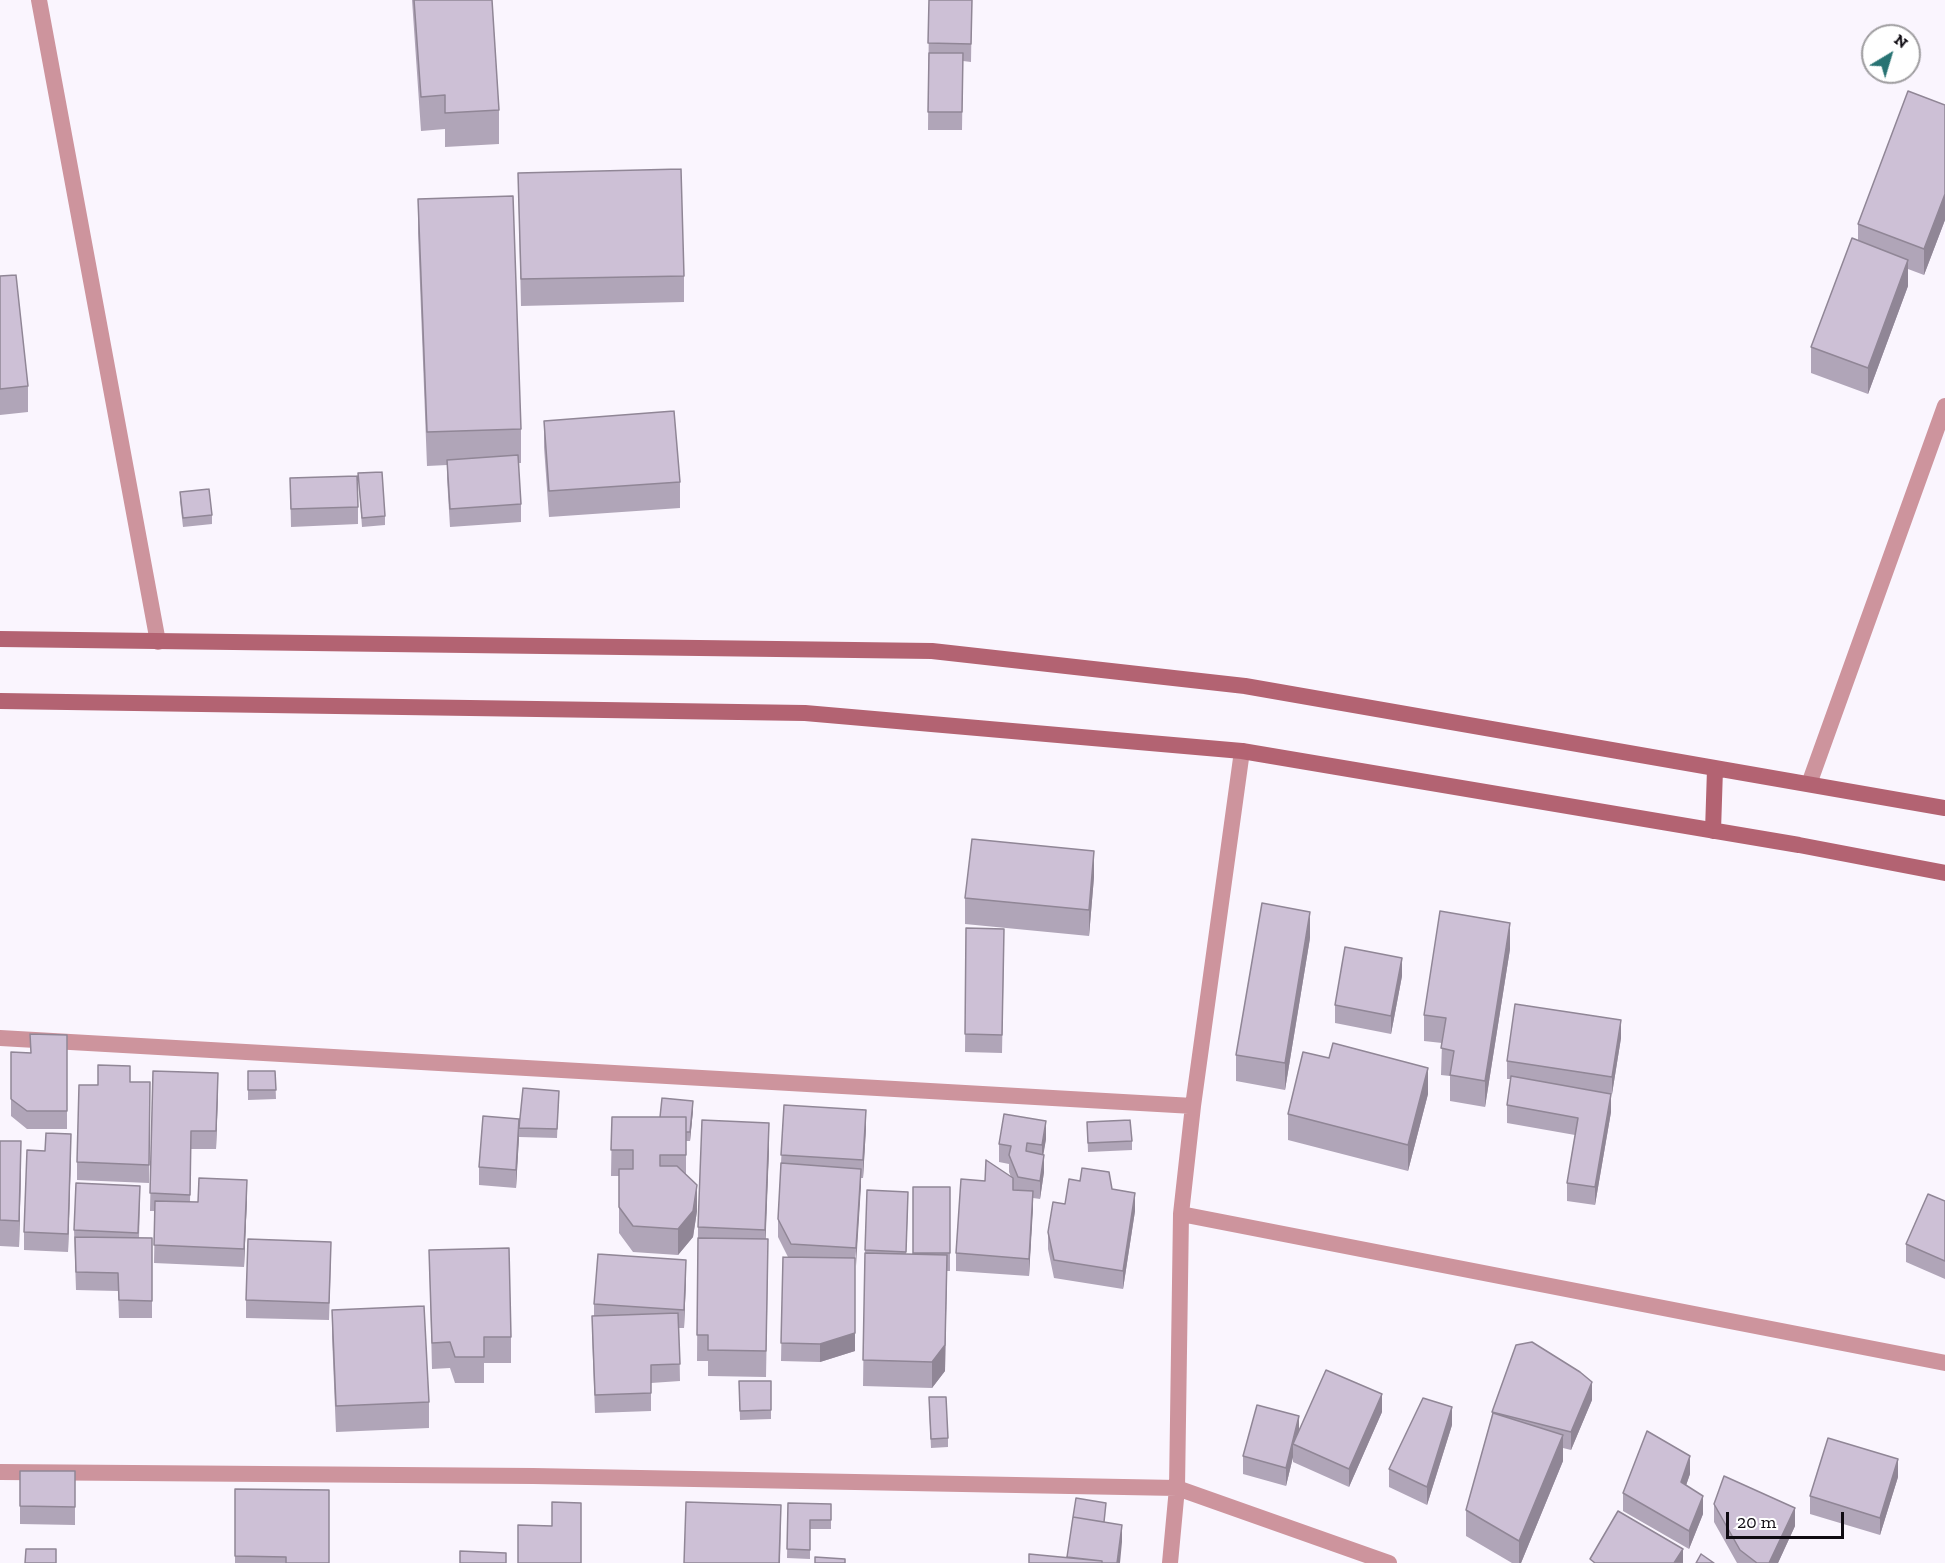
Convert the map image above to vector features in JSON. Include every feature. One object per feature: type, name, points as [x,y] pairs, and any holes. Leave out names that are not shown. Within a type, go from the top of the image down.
[{"type":"main road","points":[[0,639],[932,651],[1245,686],[1715,770],[1945,808]]},
{"type":"main road","points":[[0,701],[806,713],[1242,751],[1945,873]]},
{"type":"main road","points":[[1713,831],[1715,770]]},
{"type":"street","points":[[39,0],[158,642]]},
{"type":"street","points":[[1809,784],[1945,406]]},
{"type":"street","points":[[1170,1563],[1177,1488],[1181,1214],[1193,1106],[1242,751]]},
{"type":"street","points":[[0,1038],[1193,1106]]},
{"type":"street","points":[[1181,1214],[1945,1363]]},
{"type":"street","points":[[0,1472],[545,1476],[1177,1488],[1389,1563]]},
{"type":"building","points":[[414,0],[492,0],[499,110],[445,113],[445,95],[421,97]]},
{"type":"building","points":[[929,0],[972,0],[971,44],[928,43]]},
{"type":"building","points":[[929,53],[963,53],[962,112],[928,112]]},
{"type":"building","points":[[1908,91],[1945,105],[1945,194],[1924,249],[1858,224]]},
{"type":"building","points":[[681,169],[684,276],[521,279],[518,173]]},
{"type":"building","points":[[513,196],[521,429],[427,432],[418,199]]},
{"type":"building","points":[[1852,238],[1908,260],[1868,368],[1811,347]]},
{"type":"building","points":[[16,275],[28,386],[0,389],[0,276]]},
{"type":"building","points":[[674,411],[680,482],[549,491],[544,421]]},
{"type":"building","points":[[518,455],[521,504],[450,509],[447,460]]},
{"type":"building","points":[[382,472],[385,516],[362,518],[358,473]]},
{"type":"building","points":[[357,476],[358,507],[291,509],[290,478]]},
{"type":"building","points":[[209,489],[212,515],[183,518],[180,492]]},
{"type":"building","points":[[972,839],[1094,851],[1089,910],[965,898]]},
{"type":"building","points":[[1262,903],[1310,912],[1285,1063],[1236,1055]]},
{"type":"building","points":[[1440,911],[1510,923],[1485,1081],[1450,1075],[1454,1051],[1441,1048],[1446,1018],[1424,1015]]},
{"type":"building","points":[[966,928],[1004,929],[1002,1035],[965,1034]]},
{"type":"building","points":[[1345,947],[1402,958],[1391,1016],[1335,1005]]},
{"type":"building","points":[[1515,1004],[1621,1020],[1612,1077],[1507,1061]]},
{"type":"building","points":[[30,1034],[67,1035],[67,1111],[27,1111],[11,1099],[11,1052],[31,1053]]},
{"type":"building","points":[[1333,1043],[1428,1068],[1408,1145],[1288,1114],[1303,1052],[1329,1058]]},
{"type":"building","points":[[98,1065],[130,1066],[130,1082],[150,1082],[149,1165],[77,1162],[79,1085],[98,1085]]},
{"type":"building","points":[[153,1071],[218,1073],[216,1131],[191,1131],[190,1195],[150,1193]]},
{"type":"building","points":[[248,1071],[275,1071],[276,1090],[248,1090]]},
{"type":"building","points":[[1511,1076],[1611,1094],[1595,1187],[1567,1183],[1578,1118],[1507,1105]]},
{"type":"building","points":[[523,1088],[559,1091],[557,1129],[519,1128]]},
{"type":"building","points":[[662,1098],[693,1101],[690,1132],[686,1132],[686,1117],[660,1117]]},
{"type":"building","points":[[784,1105],[866,1110],[863,1160],[781,1155]]},
{"type":"building","points":[[1004,1114],[1046,1121],[1042,1145],[1027,1143],[1026,1151],[1044,1155],[1040,1181],[1018,1177],[1009,1155],[1011,1146],[999,1144]]},
{"type":"building","points":[[483,1116],[519,1119],[516,1170],[479,1167]]},
{"type":"building","points":[[612,1117],[686,1117],[686,1155],[660,1155],[660,1166],[677,1166],[697,1185],[693,1211],[678,1229],[633,1226],[619,1207],[619,1169],[633,1169],[633,1150],[611,1150]]},
{"type":"building","points":[[702,1120],[769,1123],[765,1230],[698,1227]]},
{"type":"building","points":[[1130,1120],[1132,1141],[1088,1143],[1087,1122]]},
{"type":"building","points":[[46,1133],[71,1134],[68,1234],[24,1232],[27,1150],[45,1151]]},
{"type":"building","points":[[0,1141],[21,1141],[19,1221],[0,1220]]},
{"type":"building","points":[[986,1160],[1013,1178],[1013,1190],[1033,1191],[1029,1259],[956,1253],[961,1179],[985,1181]]},
{"type":"building","points":[[781,1163],[861,1169],[856,1248],[791,1244],[778,1219]]},
{"type":"building","points":[[1082,1168],[1109,1172],[1112,1189],[1135,1193],[1123,1271],[1054,1260],[1048,1232],[1053,1202],[1065,1204],[1069,1179],[1080,1181]]},
{"type":"building","points":[[199,1178],[247,1180],[244,1249],[154,1245],[155,1201],[198,1202]]},
{"type":"building","points":[[76,1183],[140,1186],[138,1233],[74,1230]]},
{"type":"building","points":[[913,1187],[950,1187],[950,1253],[913,1253]]},
{"type":"building","points":[[867,1190],[908,1192],[906,1252],[865,1250]]},
{"type":"building","points":[[1928,1194],[1945,1201],[1945,1261],[1906,1244]]},
{"type":"building","points":[[75,1237],[152,1238],[152,1301],[119,1300],[118,1273],[76,1272]]},
{"type":"building","points":[[698,1238],[768,1239],[766,1351],[708,1350],[708,1335],[697,1335]]},
{"type":"building","points":[[248,1239],[331,1242],[329,1303],[246,1300]]},
{"type":"building","points":[[509,1248],[511,1337],[484,1337],[484,1357],[455,1357],[450,1342],[432,1343],[429,1250]]},
{"type":"building","points":[[865,1253],[947,1255],[945,1345],[932,1362],[863,1360]]},
{"type":"building","points":[[598,1254],[686,1260],[684,1310],[594,1304]]},
{"type":"building","points":[[783,1257],[855,1258],[855,1333],[820,1344],[781,1343]]},
{"type":"building","points":[[424,1306],[429,1402],[336,1406],[332,1310]]},
{"type":"building","points":[[678,1313],[680,1364],[651,1365],[651,1393],[595,1395],[592,1316]]},
{"type":"building","points":[[1532,1342],[1592,1382],[1571,1432],[1492,1412],[1516,1345]]},
{"type":"building","points":[[1326,1370],[1382,1394],[1349,1469],[1293,1444]]},
{"type":"building","points":[[739,1381],[771,1381],[771,1410],[740,1411]]},
{"type":"building","points":[[929,1397],[946,1397],[948,1438],[931,1439]]},
{"type":"building","points":[[1423,1398],[1452,1407],[1427,1487],[1389,1469]]},
{"type":"building","points":[[1257,1405],[1299,1416],[1286,1468],[1243,1456]]},
{"type":"building","points":[[1493,1413],[1563,1435],[1519,1541],[1466,1510]]},
{"type":"building","points":[[1647,1431],[1690,1456],[1681,1482],[1703,1496],[1689,1531],[1623,1493]]},
{"type":"building","points":[[1828,1438],[1898,1459],[1880,1518],[1810,1496]]},
{"type":"building","points":[[20,1471],[75,1471],[75,1507],[20,1506]]},
{"type":"building","points":[[1724,1476],[1795,1508],[1769,1563],[1757,1563],[1740,1550],[1714,1504]]},
{"type":"building","points":[[235,1489],[329,1490],[329,1563],[286,1563],[286,1557],[235,1556]]},
{"type":"building","points":[[1076,1498],[1106,1503],[1104,1522],[1073,1517]]},
{"type":"building","points":[[552,1502],[581,1503],[581,1563],[518,1563],[518,1525],[552,1526]]},
{"type":"building","points":[[686,1502],[781,1505],[779,1563],[684,1563]]},
{"type":"building","points":[[788,1503],[831,1504],[831,1520],[810,1520],[810,1550],[787,1549]]},
{"type":"building","points":[[1618,1511],[1683,1549],[1674,1563],[1595,1563],[1590,1559]]},
{"type":"building","points":[[1073,1517],[1122,1525],[1117,1563],[1067,1557]]},
{"type":"building","points":[[26,1549],[56,1549],[56,1563],[25,1563]]},
{"type":"building","points":[[460,1551],[506,1553],[506,1563],[460,1563]]},
{"type":"building","points":[[1029,1554],[1102,1561],[1102,1563],[1029,1563]]},
{"type":"building","points":[[1701,1554],[1714,1563],[1696,1563]]},
{"type":"building","points":[[815,1557],[845,1559],[845,1563],[815,1563]]}]
